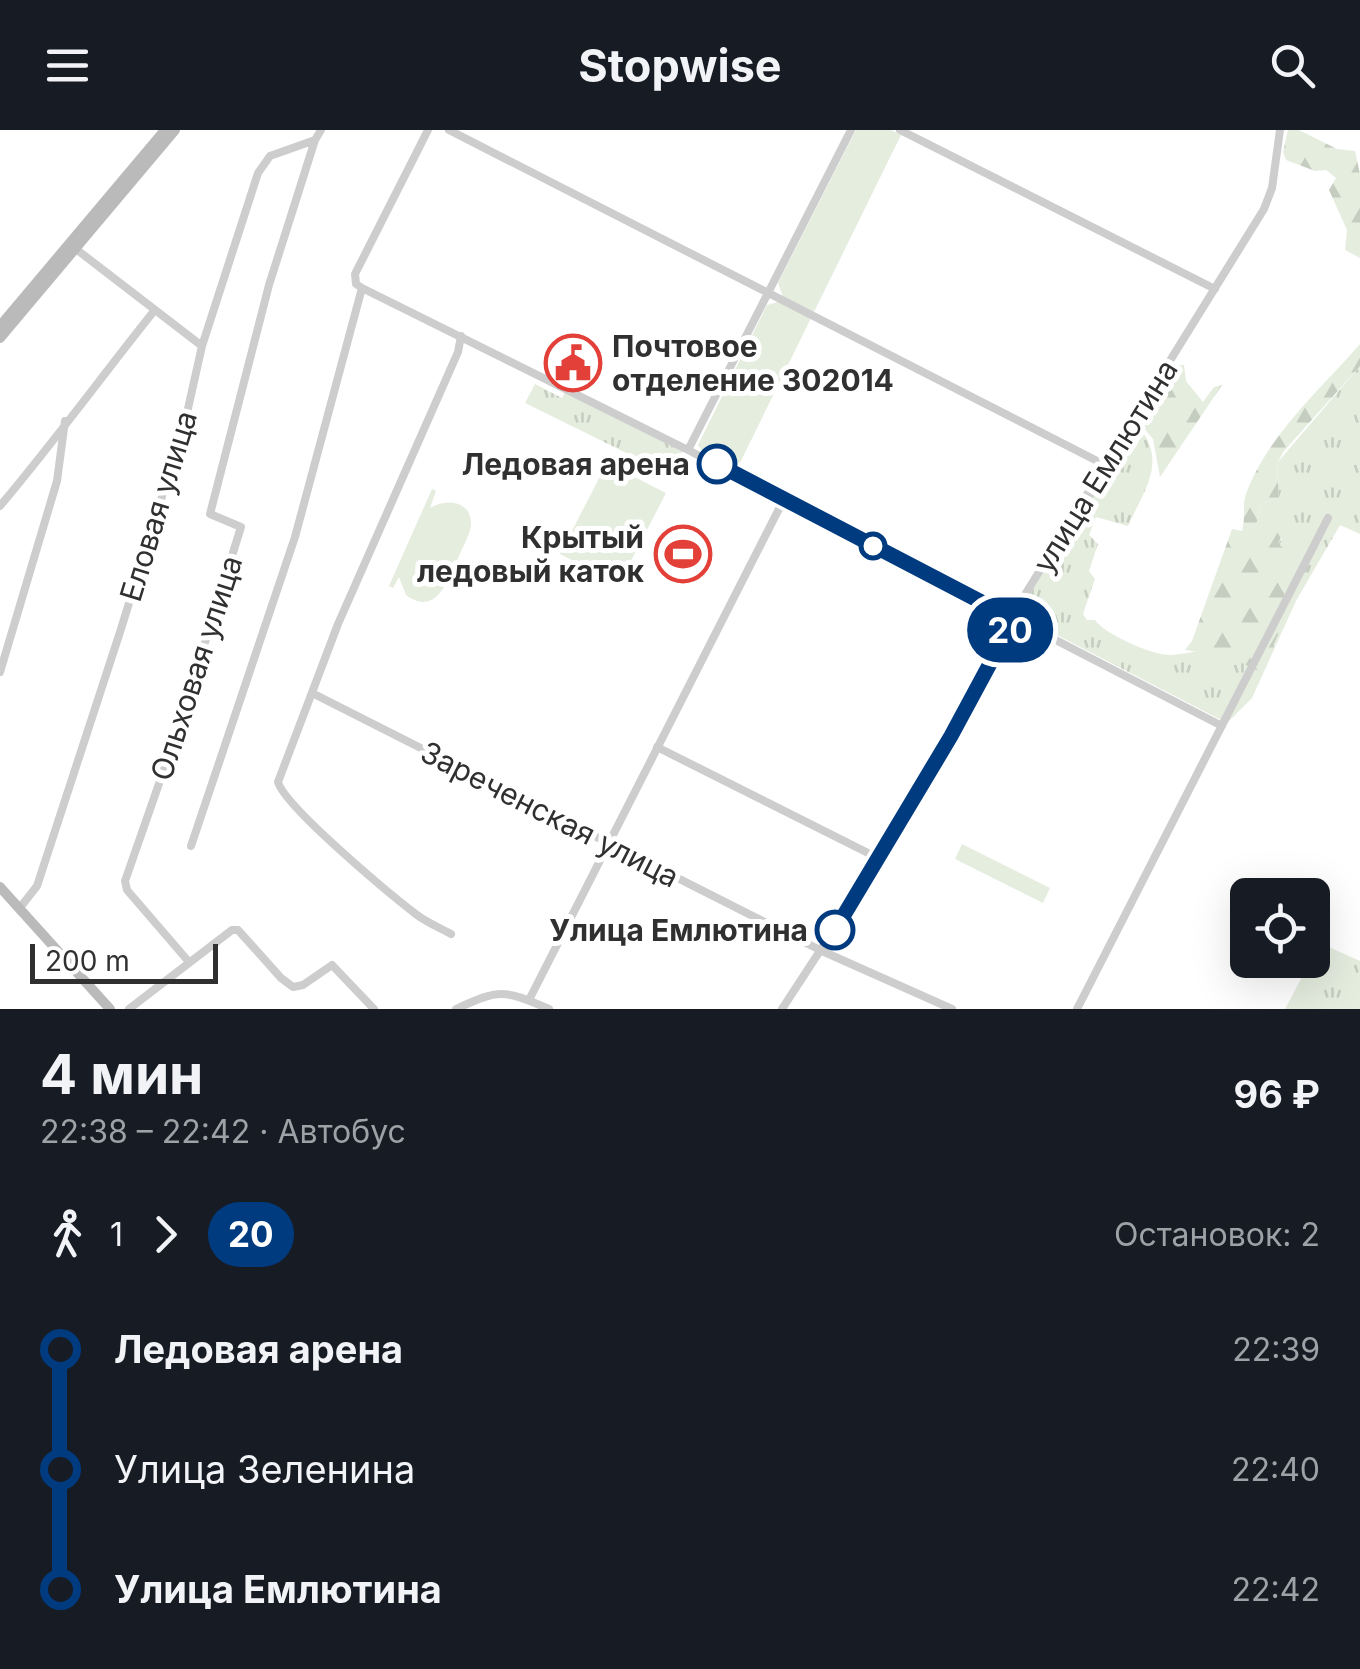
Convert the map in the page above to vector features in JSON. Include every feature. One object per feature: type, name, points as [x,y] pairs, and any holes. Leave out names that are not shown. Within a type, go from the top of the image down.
[{"type":"main road","points":[[0,338],[165,130]]},
{"type":"main road","points":[[0,326],[175,130]]},
{"type":"main road","points":[[0,887],[110,1009]]},
{"type":"street","points":[[315,140],[321,130]]},
{"type":"street","points":[[428,130],[355,274],[356,284],[688,450],[1222,726]]},
{"type":"street","points":[[449,130],[1105,465]]},
{"type":"street","points":[[688,450],[851,130]]},
{"type":"street","points":[[900,130],[1216,289]]},
{"type":"street","name":"улица Емлютина","points":[[782,1009],[880,858],[975,694],[1021,601],[1270,197],[1280,130]]},
{"type":"street","name":"Еловая улица","points":[[19,909],[37,886],[122,630],[185,422],[202,346],[258,173],[270,156],[315,140]]},
{"type":"street","name":"Ольховая улица","points":[[189,962],[127,890],[125,881],[176,736],[241,527],[210,514],[269,285],[315,140]]},
{"type":"street","points":[[72,246],[202,346]]},
{"type":"street","points":[[191,846],[295,537],[362,288]]},
{"type":"street","points":[[0,506],[154,311]]},
{"type":"street","points":[[451,934],[419,916],[292,804],[279,788],[280,771],[338,624],[458,352],[460,336]]},
{"type":"street","points":[[0,672],[57,481],[65,422]]},
{"type":"street","points":[[529,1000],[784,499]]},
{"type":"street","points":[[1077,1009],[1328,518]]},
{"type":"street","name":"Зареченская улица","points":[[312,693],[822,951],[952,1009]]},
{"type":"street","points":[[657,746],[880,858]]},
{"type":"street","points":[[129,1009],[232,930],[238,930],[293,987],[303,986],[332,965],[374,1009]]},
{"type":"street","points":[[456,1009],[489,994],[514,994],[549,1009]]},
{"type":"green space","points":[[856,130],[891,130],[901,135],[814,312],[783,297],[778,283]]},
{"type":"green space","points":[[1288,130],[1299,130],[1337,149],[1355,151],[1360,174],[1360,258],[1345,250],[1347,230],[1329,190],[1336,178],[1326,170],[1315,171],[1286,160],[1283,152]]},
{"type":"green space","points":[[778,302],[811,318],[736,471],[704,454],[698,445],[767,305]]},
{"type":"green space","points":[[1360,344],[1360,366],[1277,463],[1279,498],[1262,503],[1255,529],[1266,532],[1281,528],[1278,544],[1309,566],[1261,672],[1210,648],[1198,652],[1185,650],[1192,641],[1232,529],[1242,531],[1245,498],[1255,473],[1296,414]]},
{"type":"green space","points":[[1176,365],[1184,365],[1186,381],[1203,402],[1214,387],[1222,385],[1160,477],[1153,439],[1142,426]]},
{"type":"green space","points":[[1360,366],[1360,534],[1340,525],[1296,601],[1252,698],[1227,723],[1024,618],[1023,605],[1119,449],[1128,456],[1144,434],[1150,446],[1152,469],[1128,526],[1096,517],[1089,535],[1098,544],[1089,571],[1095,579],[1083,614],[1119,638],[1165,655],[1210,648],[1282,538],[1255,529],[1262,503],[1279,498],[1277,463]]},
{"type":"green space","points":[[535,384],[562,398],[565,392],[683,451],[671,475],[525,403]]},
{"type":"green space","points":[[607,463],[666,493],[619,584],[560,554]]},
{"type":"green space","points":[[432,489],[436,491],[430,508],[457,503],[467,510],[471,525],[446,584],[434,599],[426,602],[406,595],[399,577],[393,588],[389,586]]},
{"type":"green space","points":[[962,844],[1050,888],[1043,903],[955,859]]},
{"type":"green space","points":[[1330,948],[1360,961],[1360,1009],[1285,1009],[1301,978],[1330,978]]},
{"type":"bus line","name":"20","points":[[717,464],[1014,619],[951,736],[835,930]]},
{"type":"place","name":"Почтовое отделение 302014","points":[[573,363]]},
{"type":"place","name":"Ледовая арена","points":[[717,464]]},
{"type":"place","name":"Крытый ледовый каток","points":[[683,554]]},
{"type":"place","name":"Улица Емлютина","points":[[835,930]]}]
